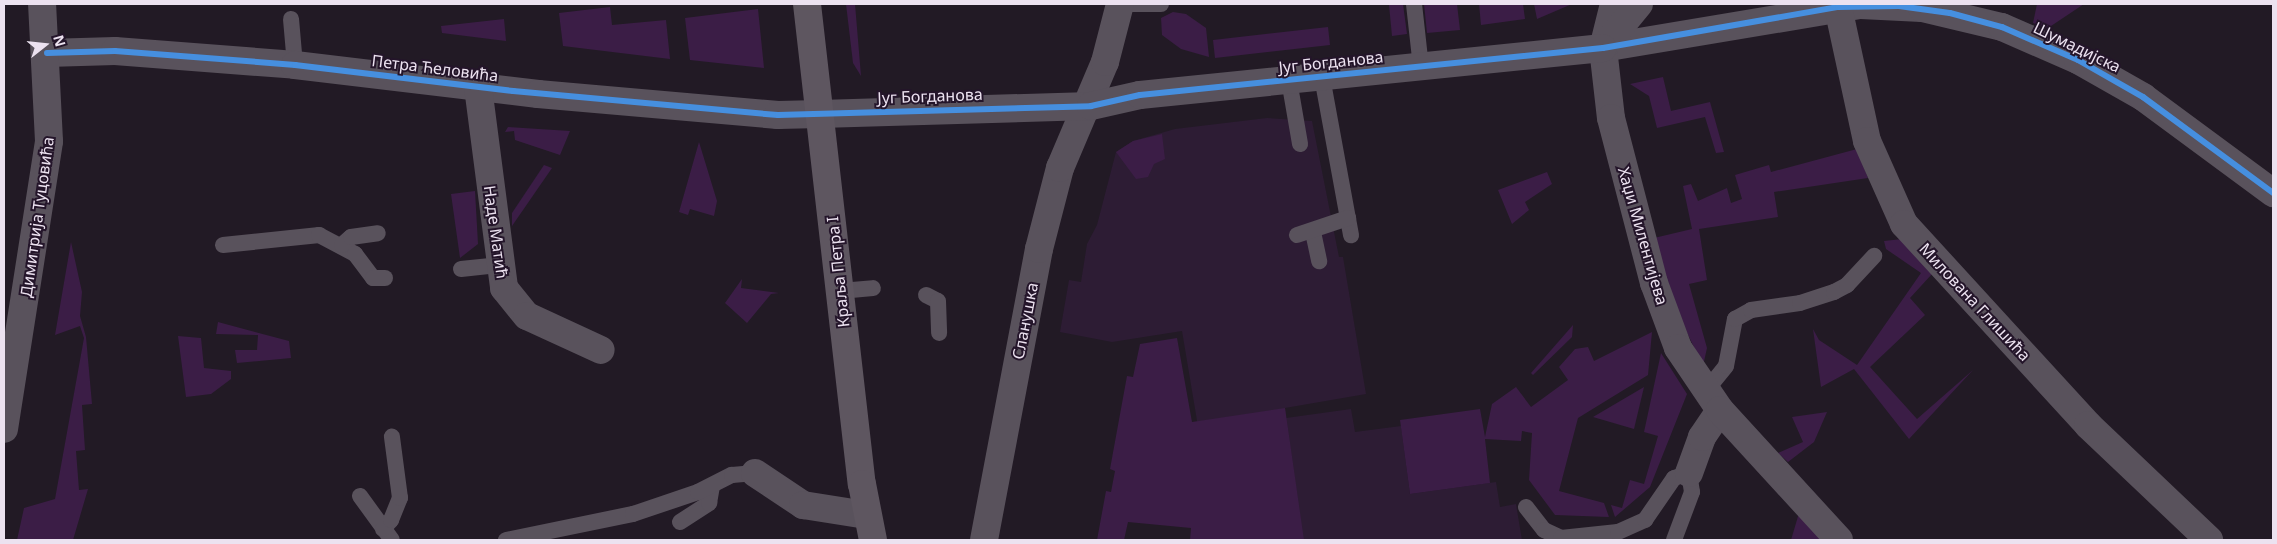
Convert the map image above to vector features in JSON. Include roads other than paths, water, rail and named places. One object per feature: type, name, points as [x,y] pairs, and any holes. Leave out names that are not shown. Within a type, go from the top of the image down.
[{"type":"main road","name":"Краља Петра I","points":[[807,4],[869,528]]},
{"type":"street","name":"Димитрија Туцовића","points":[[4,429],[44,189],[49,120],[47,54],[42,4]]},
{"type":"street","name":"Сланушка","points":[[984,540],[1039,249],[1060,168],[1084,106],[1105,62],[1120,4]]},
{"type":"street","name":"Хаџи Милентијева","points":[[1614,4],[1603,48],[1608,107],[1654,283],[1678,348],[1712,401],[1839,540]]},
{"type":"street","points":[[1603,48],[1639,4]]},
{"type":"street","name":"Шумадијска","points":[[1840,6],[1878,5],[2024,35],[2116,80],[2217,148],[2273,193]]},
{"type":"street","name":"Југ Богданова","points":[[820,114],[1084,106],[1140,95],[1603,48],[1840,6]]},
{"type":"street","name":"Милована Глишића","points":[[1840,6],[1867,141],[1904,224],[2088,425],[2209,540]]},
{"type":"street","name":"Петра Ћеловића","points":[[47,54],[115,51],[295,65],[478,87],[778,115],[820,114]]},
{"type":"street","name":"Наде Матић","points":[[478,87],[498,265],[504,288],[519,310],[600,350]]},
{"type":"street","points":[[1689,473],[1712,401]]},
{"type":"street","points":[[755,473],[803,505],[869,528]]},
{"type":"lane","points":[[1120,4],[1161,4]]},
{"type":"lane","points":[[1414,4],[1421,67]]},
{"type":"lane","points":[[291,19],[295,65]]},
{"type":"lane","points":[[1322,77],[1351,235]]},
{"type":"lane","points":[[1290,80],[1300,144]]},
{"type":"lane","points":[[1297,235],[1313,232],[1320,225],[1348,218]]},
{"type":"lane","points":[[1313,232],[1314,255]]},
{"type":"lane","points":[[342,245],[351,237],[378,233]]},
{"type":"lane","points":[[223,245],[318,235],[342,245],[361,259],[373,278],[385,278]]},
{"type":"lane","points":[[1712,401],[1726,366],[1735,319],[1751,310],[1800,303],[1834,292],[1847,285],[1874,256]]},
{"type":"lane","points":[[461,269],[498,265]]},
{"type":"lane","points":[[840,292],[873,288]]},
{"type":"lane","points":[[926,295],[938,301],[938,333]]},
{"type":"lane","points":[[387,534],[400,498],[392,437]]},
{"type":"lane","points":[[506,540],[633,514],[712,486],[732,475],[755,473]]},
{"type":"lane","points":[[1526,507],[1544,530],[1561,538],[1618,532],[1645,520],[1674,478],[1689,473],[1692,492],[1674,540]]},
{"type":"lane","points":[[680,522],[709,503],[712,486]]},
{"type":"lane","points":[[360,496],[387,534]]}]
